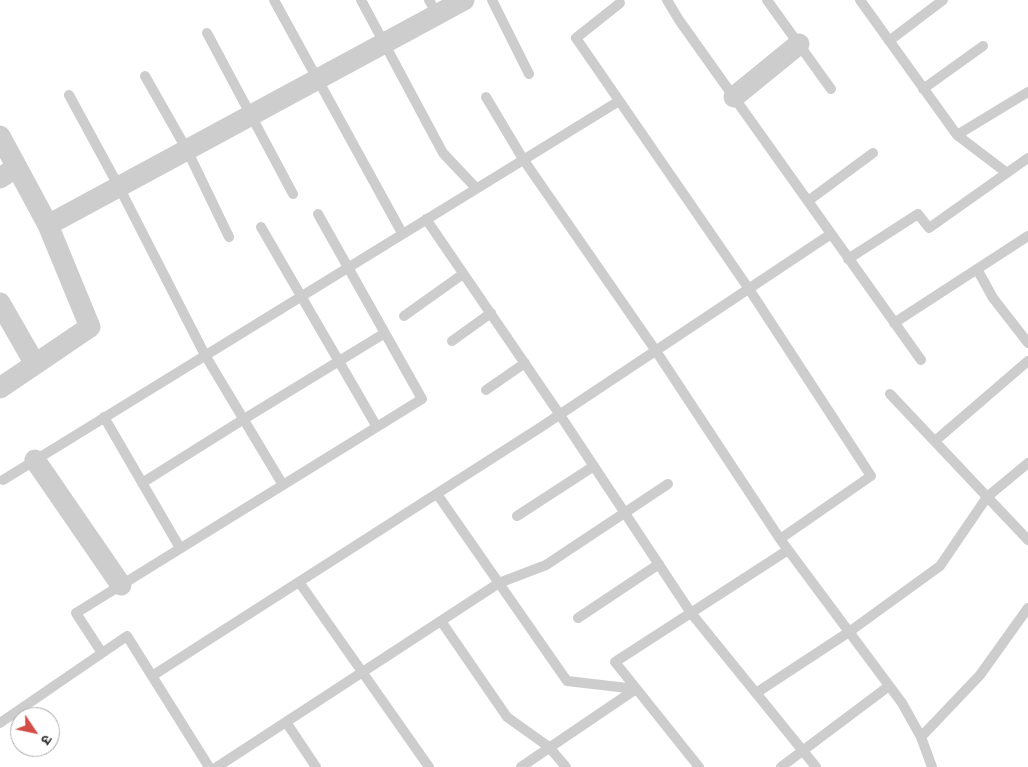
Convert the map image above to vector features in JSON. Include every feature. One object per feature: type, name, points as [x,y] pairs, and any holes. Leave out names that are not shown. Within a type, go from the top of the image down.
[{"type":"street","points":[[48,226],[384,43],[433,7],[464,0]]},
{"type":"street","points":[[734,96],[799,44]]},
{"type":"street","points":[[0,136],[8,173],[48,226],[90,327],[0,388]]},
{"type":"street","points":[[0,304],[34,364]]},
{"type":"street","points":[[36,460],[121,585]]},
{"type":"lane","points":[[274,0],[402,234]]},
{"type":"lane","points":[[361,0],[443,153],[476,188]]},
{"type":"lane","points":[[492,0],[529,74]]},
{"type":"lane","points":[[667,0],[921,360]]},
{"type":"lane","points":[[768,0],[831,89]]},
{"type":"lane","points":[[860,0],[957,135],[1007,173]]},
{"type":"lane","points":[[889,41],[943,0]]},
{"type":"lane","points":[[620,3],[576,38],[749,289],[871,476],[780,540]]},
{"type":"lane","points":[[207,33],[293,194]]},
{"type":"lane","points":[[923,89],[983,46]]},
{"type":"lane","points":[[145,76],[187,150],[229,237]]},
{"type":"lane","points":[[957,135],[1028,92]]},
{"type":"lane","points":[[69,95],[119,187],[205,355],[283,485]]},
{"type":"lane","points":[[486,97],[523,160],[656,351],[780,540],[902,702],[921,737],[932,767]]},
{"type":"lane","points":[[3,480],[619,101]]},
{"type":"lane","points":[[808,201],[873,153]]},
{"type":"lane","points":[[848,259],[918,214],[929,228],[1028,158]]},
{"type":"lane","points":[[102,652],[76,613],[422,400],[318,214]]},
{"type":"lane","points":[[426,219],[560,415],[691,613],[816,767]]},
{"type":"lane","points":[[261,227],[377,427]]},
{"type":"lane","points":[[152,676],[560,415],[831,234]]},
{"type":"lane","points":[[894,323],[1028,236]]},
{"type":"lane","points":[[978,269],[993,298],[1028,343]]},
{"type":"lane","points":[[404,316],[464,274]]},
{"type":"lane","points":[[452,341],[491,313]]},
{"type":"lane","points":[[142,483],[244,418],[385,333]]},
{"type":"lane","points":[[935,441],[1028,362]]},
{"type":"lane","points":[[486,390],[525,363]]},
{"type":"lane","points":[[890,394],[1028,540]]},
{"type":"lane","points":[[104,417],[180,548]]},
{"type":"lane","points":[[756,693],[849,632],[940,566],[987,497],[1028,462]]},
{"type":"lane","points":[[517,516],[594,466]]},
{"type":"lane","points":[[217,767],[499,583],[546,565],[668,484]]},
{"type":"lane","points":[[437,494],[567,681],[636,689]]},
{"type":"lane","points":[[699,767],[615,662],[788,550]]},
{"type":"lane","points":[[578,618],[658,564]]},
{"type":"lane","points":[[299,582],[429,767]]},
{"type":"lane","points":[[921,737],[980,675],[1028,608]]},
{"type":"lane","points":[[441,621],[507,717],[549,747],[566,767]]},
{"type":"lane","points":[[0,723],[127,636],[209,767]]},
{"type":"lane","points":[[781,767],[889,686]]},
{"type":"lane","points":[[521,767],[636,689]]},
{"type":"lane","points":[[286,722],[316,767]]}]
